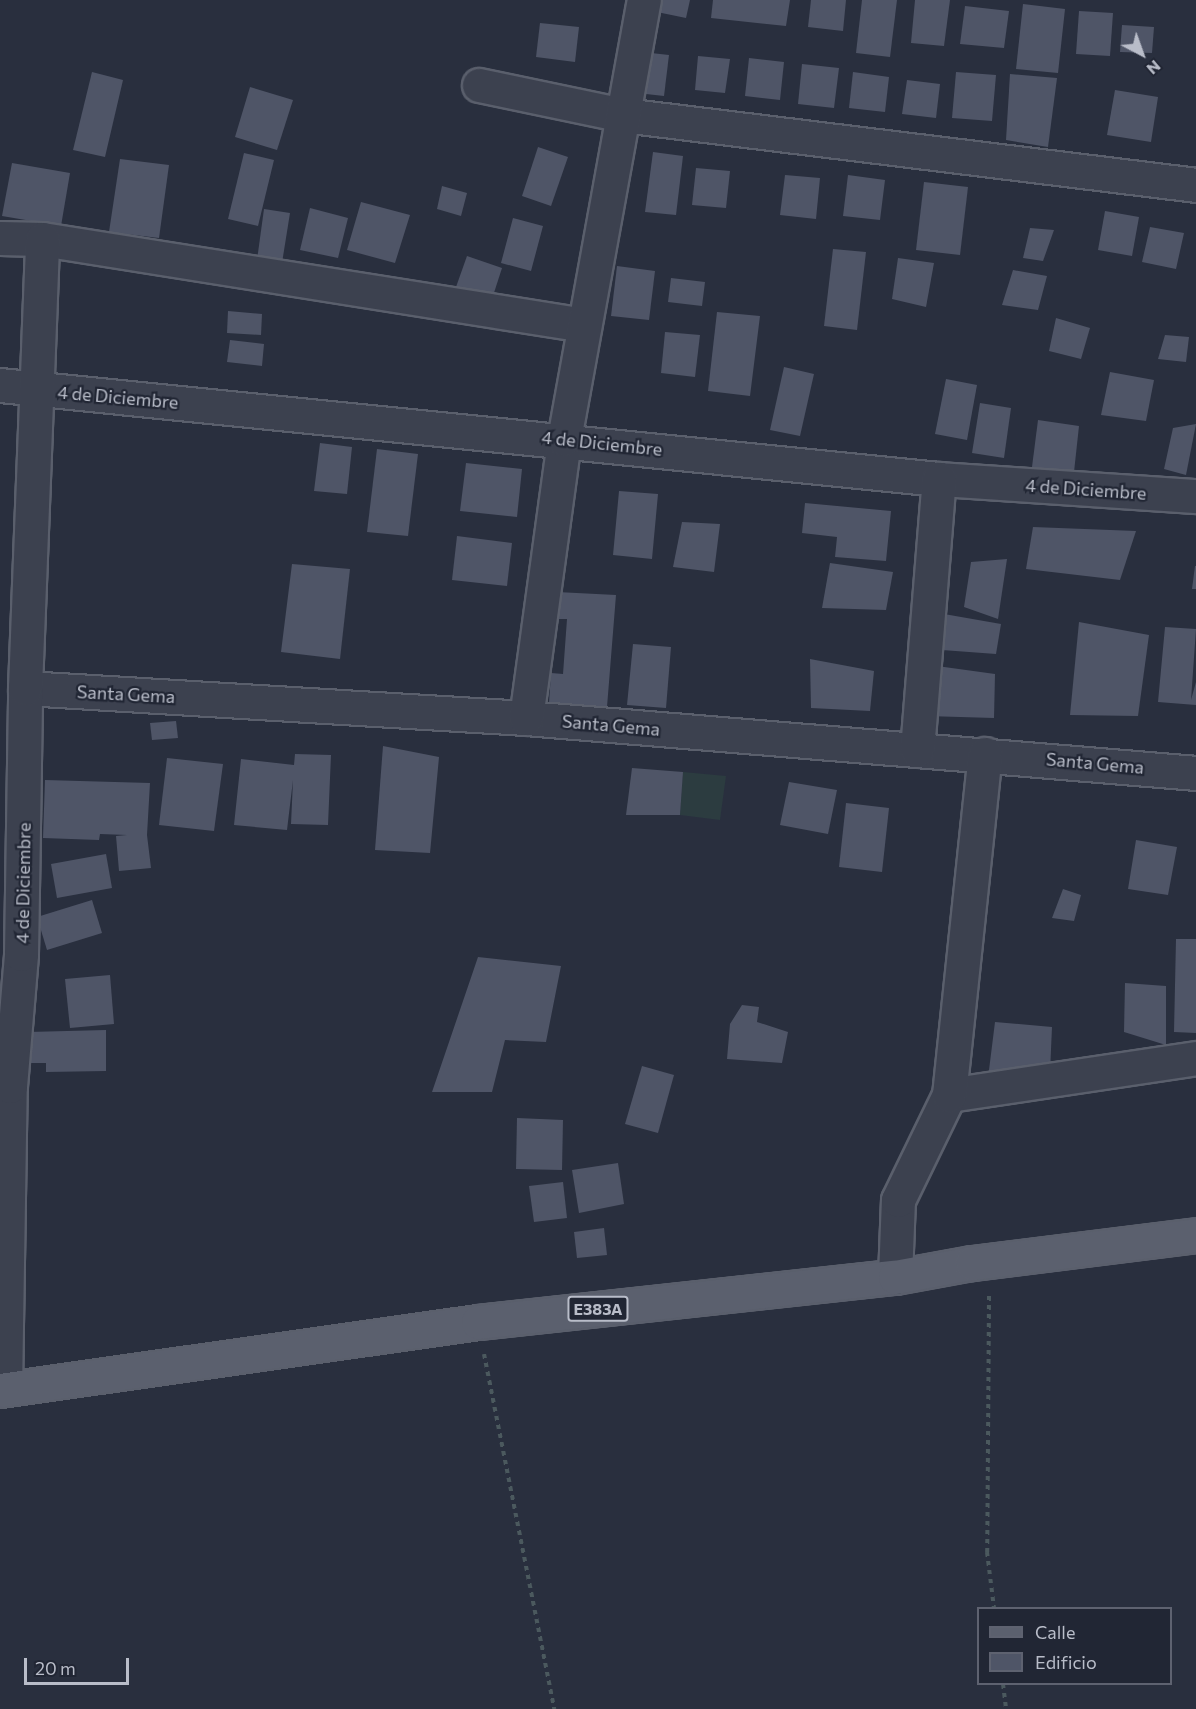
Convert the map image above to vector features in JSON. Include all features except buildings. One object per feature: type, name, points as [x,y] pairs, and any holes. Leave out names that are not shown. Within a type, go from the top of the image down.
[{"type":"main road","name":"E383A","points":[[2,1389],[478,1322],[895,1277],[972,1263],[1196,1235]]},
{"type":"street","points":[[526,718],[564,439],[644,0]]},
{"type":"street","points":[[479,85],[623,115],[1196,185]]},
{"type":"street","points":[[0,237],[42,239],[584,325]]},
{"type":"street","points":[[0,385],[36,390],[42,239]]},
{"type":"street","name":"4 de Diciembre","points":[[2,1389],[5,1087],[21,954],[13,733],[25,688],[36,390],[564,439],[939,479],[1196,496]]},
{"type":"street","points":[[917,750],[939,479]]},
{"type":"street","name":"Santa Gema","points":[[25,688],[526,718],[917,750],[985,753],[1196,772]]},
{"type":"street","points":[[895,1277],[898,1200],[949,1095],[985,753]]},
{"type":"street","points":[[949,1095],[1196,1058]]},
{"type":"path","points":[[972,1263],[989,1296],[987,1552],[993,1607]]},
{"type":"path","points":[[478,1322],[554,1709]]},
{"type":"path","points":[[1003,1685],[1006,1709]]},
{"type":"shaded area","points":[[683,772],[726,776],[720,820],[680,815]]}]
